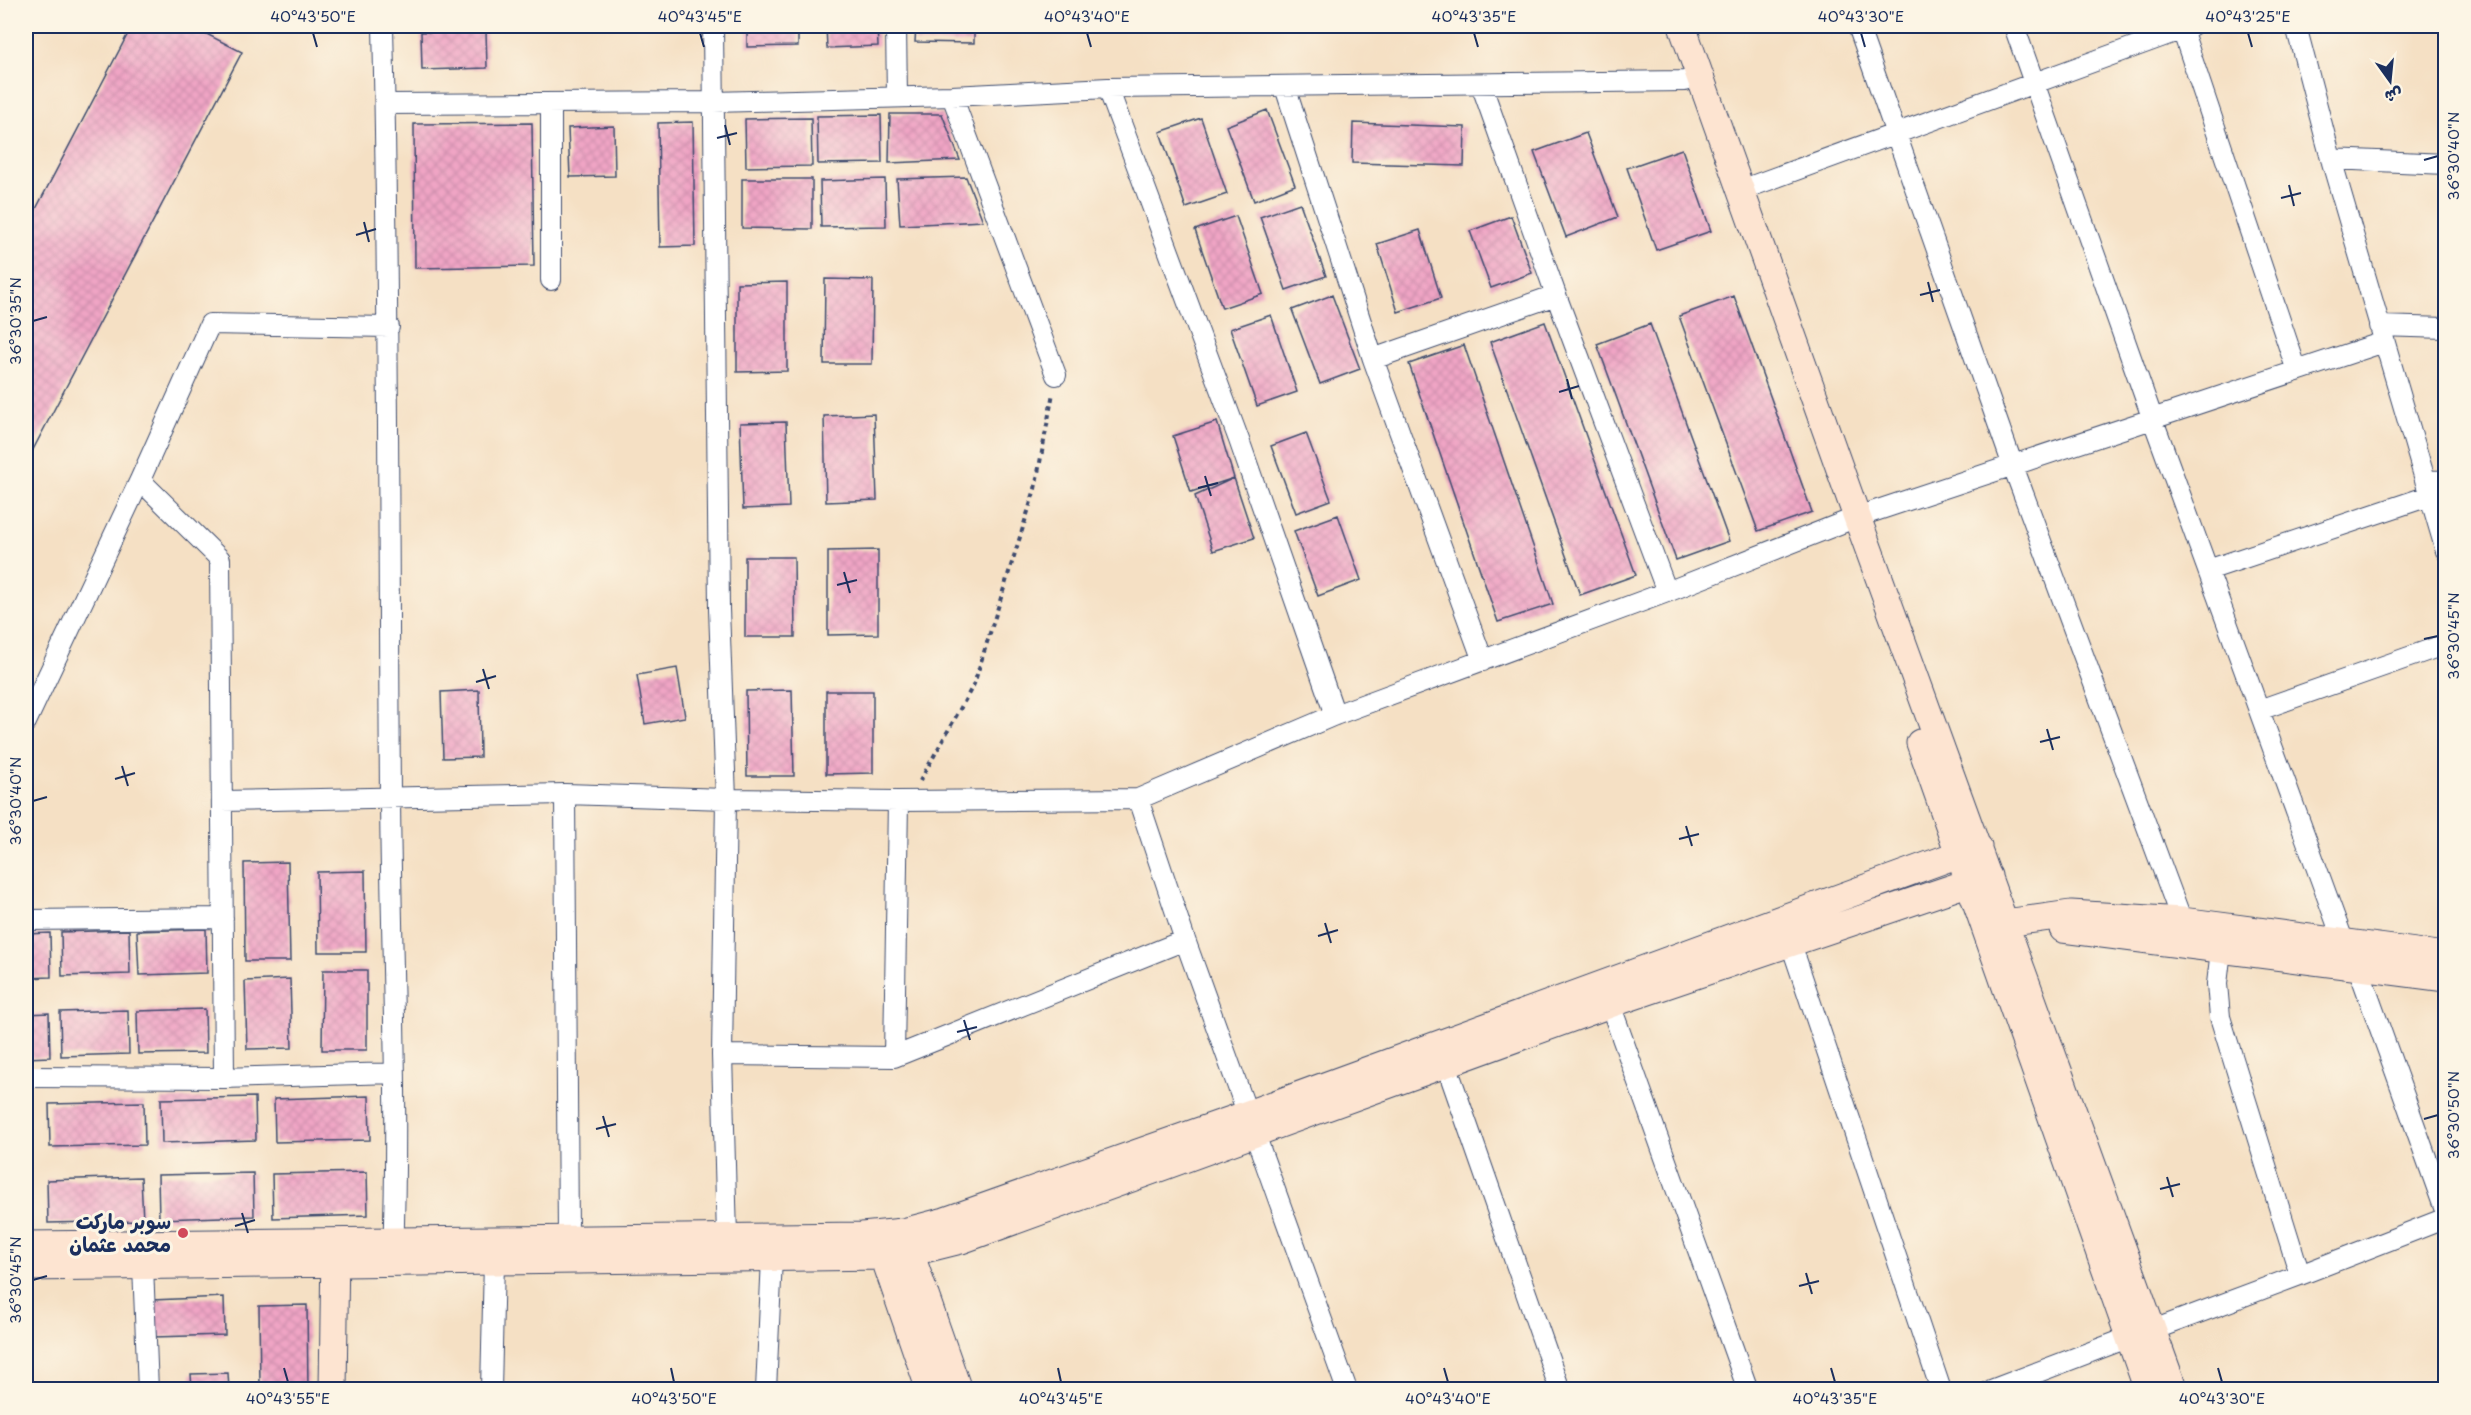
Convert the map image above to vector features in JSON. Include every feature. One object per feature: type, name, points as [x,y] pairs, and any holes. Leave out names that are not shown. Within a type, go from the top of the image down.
[{"type":"street","points":[[383,26],[389,327],[393,1251]]},
{"type":"street","points":[[712,26],[719,609],[726,800],[722,1055],[726,1237]]},
{"type":"street","points":[[896,26],[897,97]]},
{"type":"street","points":[[1665,26],[1692,78],[1741,190],[1851,520]]},
{"type":"street","points":[[1682,26],[1692,78],[2141,1333],[2174,1389]]},
{"type":"street","points":[[1858,26],[2013,466],[2182,921]]},
{"type":"street","points":[[2014,26],[2153,420],[2344,943]]},
{"type":"street","points":[[2296,26],[2331,159],[2445,552]]},
{"type":"street","points":[[1741,190],[2184,27],[2297,371]]},
{"type":"street","points":[[385,104],[714,102],[952,96],[1108,88],[1481,84],[1692,78]]},
{"type":"street","points":[[1481,84],[1556,296],[1667,592]]},
{"type":"street","points":[[1285,87],[1373,359],[1483,661]]},
{"type":"street","points":[[1108,88],[1239,440],[1335,715]]},
{"type":"street","points":[[952,96],[1056,375]]},
{"type":"street","points":[[551,103],[551,280]]},
{"type":"street","points":[[2331,159],[2445,164]]},
{"type":"street","points":[[1373,359],[1556,296]]},
{"type":"street","points":[[26,722],[140,480],[210,324],[389,327]]},
{"type":"street","points":[[222,801],[565,794],[726,800],[1138,799],[1335,715],[1667,592],[1851,520],[2297,371],[2382,334],[2445,328]]},
{"type":"street","points":[[140,480],[220,559],[224,1078]]},
{"type":"street","points":[[2208,570],[2445,481]]},
{"type":"street","points":[[2259,710],[2445,644]]},
{"type":"street","points":[[565,794],[568,1238]]},
{"type":"street","points":[[1138,799],[1185,940],[1347,1389]]},
{"type":"street","points":[[894,1057],[903,801]]},
{"type":"street","points":[[393,1251],[494,1261],[772,1258],[893,1244],[961,1240],[1252,1124],[1968,851]]},
{"type":"street","points":[[1252,1124],[1446,1064],[1790,941],[1978,879]]},
{"type":"street","points":[[1995,926],[2040,919],[2060,913],[2182,921],[2445,956]]},
{"type":"street","points":[[26,920],[223,918]]},
{"type":"street","points":[[2040,919],[2067,930],[2445,978]]},
{"type":"street","points":[[722,1055],[894,1057],[1185,940]]},
{"type":"street","points":[[1790,941],[1941,1389]]},
{"type":"street","points":[[2221,950],[2217,984],[2220,1017],[2300,1275]]},
{"type":"street","points":[[2358,967],[2445,1213]]},
{"type":"street","points":[[1610,1004],[1748,1389]]},
{"type":"street","points":[[1446,1064],[1560,1389]]},
{"type":"street","points":[[26,1077],[224,1078],[394,1073]]},
{"type":"street","points":[[1991,1389],[2300,1275],[2445,1218]]},
{"type":"street","points":[[26,1267],[143,1266],[568,1238],[726,1237],[893,1244]]},
{"type":"street","points":[[893,1244],[930,1389]]},
{"type":"street","points":[[893,1244],[958,1389]]},
{"type":"street","points":[[26,1245],[335,1253]]},
{"type":"street","points":[[333,1389],[335,1253]]},
{"type":"street","points":[[766,1389],[772,1258]]},
{"type":"street","points":[[491,1389],[494,1261]]},
{"type":"street","points":[[143,1266],[148,1389]]},
{"type":"street","points":[[2141,1333],[2148,1389]]},
{"type":"path","points":[[903,801],[974,684],[1035,489],[1056,375]]},
{"type":"building","points":[[132,26],[191,26],[242,52],[26,463],[26,228]]},
{"type":"building","points":[[747,26],[798,26],[798,46],[747,47]]},
{"type":"building","points":[[826,26],[877,26],[878,46],[827,48]]},
{"type":"building","points":[[916,26],[974,26],[974,43],[915,42]]},
{"type":"building","points":[[486,31],[487,68],[422,70],[421,32]]},
{"type":"building","points":[[1267,110],[1295,185],[1254,201],[1226,126]]},
{"type":"building","points":[[890,114],[942,114],[960,160],[889,163]]},
{"type":"building","points":[[881,115],[882,163],[818,164],[817,116]]},
{"type":"building","points":[[811,118],[812,166],[746,167],[745,119]]},
{"type":"building","points":[[1201,118],[1227,194],[1186,208],[1160,132]]},
{"type":"building","points":[[693,122],[695,246],[660,247],[658,123]]},
{"type":"building","points":[[532,123],[534,266],[415,268],[414,124]]},
{"type":"building","points":[[1353,123],[1465,127],[1464,166],[1352,163]]},
{"type":"building","points":[[614,126],[615,176],[570,177],[568,128]]},
{"type":"building","points":[[1586,133],[1618,217],[1566,237],[1534,152]]},
{"type":"building","points":[[1682,149],[1711,231],[1656,250],[1627,168]]},
{"type":"building","points":[[966,177],[983,221],[900,225],[897,179]]},
{"type":"building","points":[[742,179],[812,179],[812,229],[742,228]]},
{"type":"building","points":[[885,179],[886,226],[821,227],[820,181]]},
{"type":"building","points":[[1300,203],[1326,276],[1286,290],[1260,217]]},
{"type":"building","points":[[1236,216],[1263,294],[1222,308],[1195,230]]},
{"type":"building","points":[[1511,216],[1532,273],[1491,288],[1470,231]]},
{"type":"building","points":[[1420,230],[1441,298],[1398,312],[1377,244]]},
{"type":"building","points":[[825,279],[873,280],[872,364],[824,364]]},
{"type":"building","points":[[787,282],[787,371],[737,372],[737,283]]},
{"type":"building","points":[[1332,295],[1360,369],[1320,384],[1292,310]]},
{"type":"building","points":[[1734,296],[1812,512],[1758,531],[1679,316]]},
{"type":"building","points":[[1271,315],[1297,392],[1257,406],[1230,329]]},
{"type":"building","points":[[1545,322],[1636,575],[1580,595],[1490,342]]},
{"type":"building","points":[[1650,324],[1729,541],[1676,560],[1597,344]]},
{"type":"building","points":[[1464,345],[1553,604],[1498,622],[1409,364]]},
{"type":"building","points":[[874,414],[877,500],[826,502],[824,416]]},
{"type":"building","points":[[786,422],[789,507],[743,509],[740,423]]},
{"type":"building","points":[[1217,422],[1234,478],[1191,492],[1173,436]]},
{"type":"building","points":[[1306,433],[1331,500],[1296,513],[1271,446]]},
{"type":"building","points":[[1234,478],[1254,538],[1213,551],[1195,496]]},
{"type":"building","points":[[1338,515],[1361,580],[1318,596],[1294,531]]},
{"type":"building","points":[[878,550],[878,634],[828,635],[828,551]]},
{"type":"building","points":[[745,557],[794,557],[795,637],[745,637]]},
{"type":"building","points":[[677,668],[685,717],[645,724],[637,675]]},
{"type":"building","points":[[479,690],[480,757],[443,758],[441,692]]},
{"type":"building","points":[[792,690],[794,776],[747,776],[746,691]]},
{"type":"building","points":[[826,691],[873,691],[873,773],[826,774]]},
{"type":"building","points":[[288,862],[290,961],[245,961],[244,863]]},
{"type":"building","points":[[365,871],[366,952],[318,952],[317,872]]},
{"type":"building","points":[[206,929],[207,973],[139,975],[137,931]]},
{"type":"building","points":[[129,930],[130,974],[62,976],[61,932]]},
{"type":"building","points":[[50,933],[51,977],[26,978],[26,934]]},
{"type":"building","points":[[323,970],[367,970],[367,1050],[322,1050]]},
{"type":"building","points":[[290,979],[292,1048],[247,1049],[245,981]]},
{"type":"building","points":[[205,1009],[206,1053],[138,1054],[137,1011]]},
{"type":"building","points":[[128,1010],[129,1054],[61,1056],[60,1012]]},
{"type":"building","points":[[49,1013],[50,1057],[26,1058],[26,1014]]},
{"type":"building","points":[[369,1096],[370,1140],[275,1142],[274,1099]]},
{"type":"building","points":[[255,1097],[256,1140],[162,1143],[161,1099]]},
{"type":"building","points":[[144,1102],[145,1145],[50,1147],[49,1104]]},
{"type":"building","points":[[367,1172],[368,1215],[273,1218],[272,1174]]},
{"type":"building","points":[[253,1173],[254,1216],[159,1219],[158,1175]]},
{"type":"building","points":[[141,1177],[143,1221],[48,1223],[47,1180]]},
{"type":"building","points":[[224,1297],[225,1335],[153,1337],[152,1300]]},
{"type":"building","points":[[307,1305],[308,1390],[260,1390],[259,1306]]},
{"type":"building","points":[[228,1373],[229,1390],[192,1390],[191,1374]]},
{"type":"place","name":"سوبر ماركت محمد عثمان","points":[[183,1233]]}]
